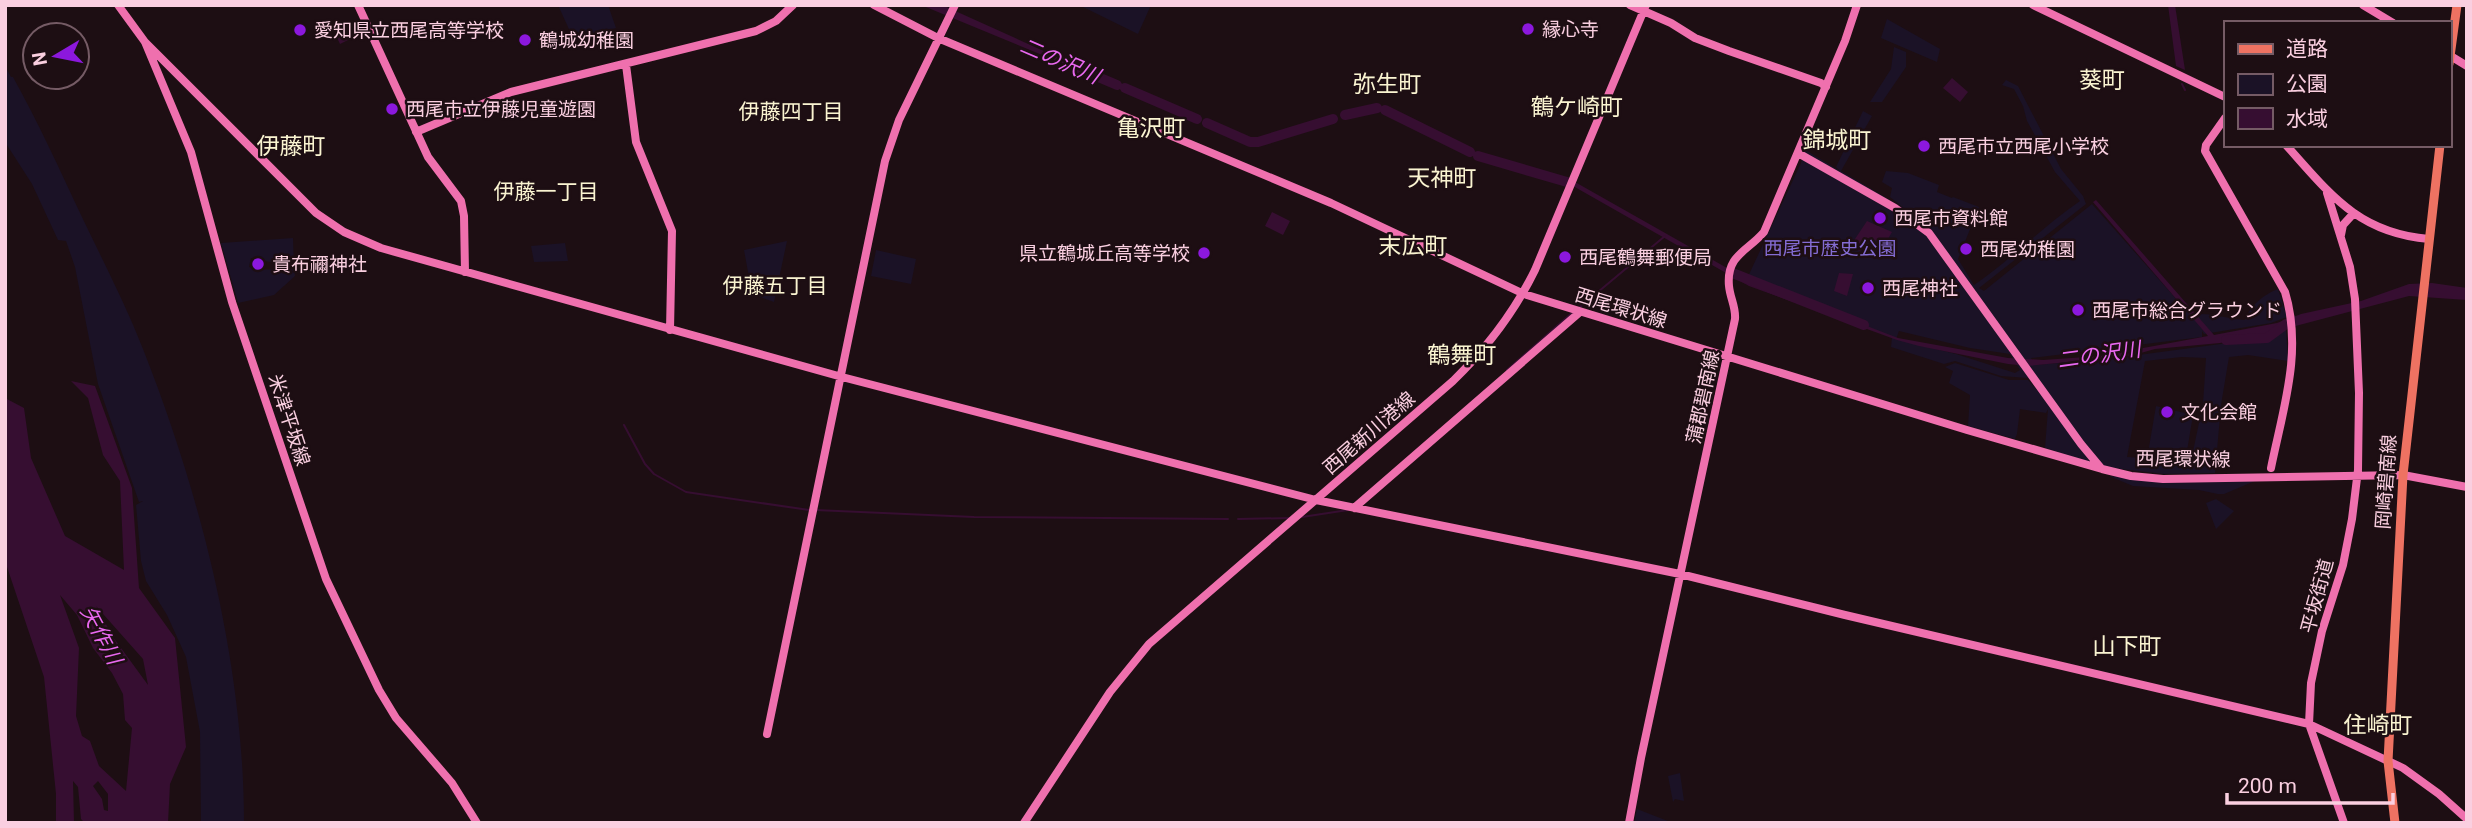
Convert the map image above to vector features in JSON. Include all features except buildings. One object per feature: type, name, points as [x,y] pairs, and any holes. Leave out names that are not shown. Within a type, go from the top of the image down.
[{"type":"main road","points":[[2451,50],[2457,5]]},
{"type":"main road","name":"岡崎碧南線","points":[[2395,823],[2388,761],[2403,475],[2441,147]]},
{"type":"street","name":"米津平坂線","points":[[118,5],[145,42],[191,152],[232,302],[326,579],[361,656],[390,709],[452,783],[477,823]]},
{"type":"street","points":[[358,5],[434,168],[461,201],[464,216],[465,272]]},
{"type":"street","points":[[416,132],[511,92],[756,31],[776,21],[793,5]]},
{"type":"street","name":"西尾環状線","points":[[874,5],[938,38],[1331,203],[1524,294],[1727,358],[2131,475],[2163,479],[2403,475],[2467,486]]},
{"type":"street","points":[[1630,5],[1645,8],[1695,37],[1826,87]]},
{"type":"street","name":"蒲郡碧南線","points":[[1629,823],[1736,310],[1728,285],[1731,266],[1738,254],[1758,240],[1764,232],[1826,87],[1857,5]]},
{"type":"street","points":[[2033,5],[2224,97]]},
{"type":"street","points":[[2363,5],[2390,21]]},
{"type":"street","points":[[767,734],[885,161],[899,120],[955,6]]},
{"type":"street","name":"西尾新川港線","points":[[1024,823],[1110,692],[1149,644],[1453,381],[1482,353],[1503,326],[1524,294],[1645,8]]},
{"type":"street","points":[[145,42],[296,194],[330,224],[359,240],[381,248],[842,377],[1316,500],[1680,574],[2309,724],[2388,761],[2431,787],[2467,819]]},
{"type":"street","points":[[2451,58],[2467,66]]},
{"type":"street","points":[[626,65],[636,142],[672,231],[670,330]]},
{"type":"street","points":[[2224,119],[2205,150],[2285,292],[2291,314],[2291,369],[2271,468]]},
{"type":"street","points":[[2288,147],[2327,192],[2353,214],[2410,237],[2429,239]]},
{"type":"street","points":[[1798,153],[1895,208],[1929,233],[2081,444],[2102,468]]},
{"type":"street","name":"平坂街道","points":[[2309,724],[2311,683],[2322,631],[2343,565],[2353,519],[2360,419],[2355,299],[2350,267],[2327,192]]},
{"type":"street","points":[[2341,238],[2343,225],[2353,214]]},
{"type":"street","points":[[1354,508],[1580,312]]},
{"type":"street","points":[[2309,724],[2344,823]]},
{"type":"green space","points":[[558,5],[608,5],[616,28],[573,38]]},
{"type":"green space","points":[[1079,5],[1151,5],[1138,34]]},
{"type":"green space","points":[[1887,19],[1940,49],[1937,62],[1881,38]]},
{"type":"green space","points":[[1894,47],[1906,52],[1906,67],[1882,102],[1870,102],[1891,69]]},
{"type":"green space","points":[[5,66],[40,128],[129,315],[183,463],[215,582],[227,642],[242,763],[244,823],[201,823],[200,732],[186,657],[167,615],[146,581],[141,561],[136,505],[143,501],[139,502],[98,384],[75,267],[66,241],[58,240],[32,184],[5,142]]},
{"type":"green space","name":"西尾市歴史公園","points":[[2006,80],[2018,86],[2061,169],[2083,196],[2086,204],[1979,288],[1984,291],[2092,204],[2194,319],[2197,314],[2203,314],[2245,320],[2258,302],[2278,289],[2287,317],[2271,323],[2204,334],[2202,331],[2202,337],[2031,358],[2035,365],[2116,358],[2243,341],[2265,343],[2286,329],[2288,361],[2248,355],[2229,357],[2221,405],[2215,473],[2164,474],[2104,467],[2045,448],[2048,409],[2046,413],[2020,409],[2015,439],[1968,426],[1970,395],[1949,383],[1953,371],[1945,367],[1955,363],[2009,380],[2028,380],[2042,396],[2028,378],[2001,376],[1955,361],[1944,364],[1891,347],[1892,337],[1745,283],[1801,163],[1804,149],[1840,171],[1836,167],[1863,111],[1872,116],[1841,171],[1905,209],[1890,197],[1892,188],[1882,182],[1886,171],[1908,173],[1939,185],[1937,192],[1979,207],[1958,259],[1974,285],[1988,275],[2080,201],[2055,172],[2027,121],[2014,89],[2002,85]],"holes":[[[1899,331],[1970,348],[2010,354],[2020,370],[2015,373],[1896,339]],[[2182,357],[2206,358],[2203,404],[2191,461],[2127,457],[2145,361]]]},
{"type":"green space","points":[[293,238],[294,267],[251,258],[249,267],[265,270],[294,269],[295,276],[274,295],[238,303],[221,243]]},
{"type":"green space","points":[[787,241],[774,302],[752,294],[744,250]]},
{"type":"green space","points":[[565,243],[568,261],[534,262],[531,246]]},
{"type":"green space","points":[[876,250],[916,259],[911,284],[871,276]]},
{"type":"green space","points":[[2156,406],[2193,415],[2186,457],[2148,453]]},
{"type":"green space","points":[[2109,476],[2175,482],[2255,481],[2218,494],[2199,490],[2133,486]]},
{"type":"green space","points":[[2216,499],[2234,511],[2216,529],[2206,503]]},
{"type":"green space","points":[[1680,773],[1684,801],[1675,799],[1673,802],[1668,776]]},
{"type":"green space","points":[[1637,809],[1673,823],[1634,823]]},
{"type":"water","name":"二の沢川","points":[[921,5],[942,5],[1088,71],[1086,73]]},
{"type":"water","points":[[2168,5],[2175,5],[2185,70],[2176,66]]},
{"type":"water","points":[[352,23],[358,35],[340,44],[334,31]]},
{"type":"water","points":[[1952,78],[1968,92],[1960,102],[1943,88]]},
{"type":"water","points":[[1575,182],[1750,281],[1898,338],[2008,358],[2043,360],[2100,356],[2208,336],[2093,202],[2096,200],[2214,335],[2277,323],[2301,314],[2361,301],[2409,284],[2432,283],[2467,288],[2467,300],[2409,296],[2284,329],[2270,340],[2236,341],[2242,338],[2220,343],[2155,349],[2130,356],[2028,366],[2008,364],[1897,340],[1749,286],[1573,186]]},
{"type":"water","points":[[1272,212],[1290,221],[1283,235],[1265,226]]},
{"type":"water","points":[[1867,221],[1892,232],[1885,244],[1869,238],[1861,251],[1849,248]]},
{"type":"water","points":[[1839,273],[1853,274],[1847,296],[1834,291]]},
{"type":"water","name":"矢作川","points":[[71,381],[95,386],[132,488],[139,588],[175,638],[186,747],[170,784],[168,823],[85,823],[81,819],[78,787],[73,781],[74,823],[56,823],[56,794],[44,677],[5,561],[5,398],[24,408],[31,458],[65,536],[124,570],[120,481],[103,455],[88,398]],"holes":[[[60,595],[77,615],[93,648],[112,673],[123,694],[125,720],[132,728],[126,791],[99,766],[90,741],[82,736],[76,716],[79,648]],[[96,606],[143,659],[148,685],[113,637]],[[98,781],[108,794],[108,811],[104,810],[102,799],[93,786]]]},
{"type":"waterway","name":"二の沢川","points":[[1077,68],[1117,85]]},
{"type":"waterway","points":[[2182,84],[2185,90]]},
{"type":"waterway","name":"二の沢川","points":[[1125,88],[1197,119]]},
{"type":"waterway","name":"二の沢川","points":[[1345,115],[1377,108]]},
{"type":"waterway","name":"二の沢川","points":[[1385,110],[1470,152]]},
{"type":"waterway","name":"二の沢川","points":[[1207,123],[1250,142],[1258,142],[1333,119]]},
{"type":"waterway","name":"二の沢川","points":[[1478,156],[1567,182]]},
{"type":"waterway","points":[[1580,307],[1665,236]]},
{"type":"waterway","name":"二の沢川","points":[[1735,274],[1864,325]]},
{"type":"waterway","points":[[1507,370],[1573,312]]},
{"type":"waterway","name":"二の沢川","points":[[2226,340],[2267,338],[2286,324]]},
{"type":"waterway","points":[[624,425],[645,464],[654,474],[686,492],[809,510]]},
{"type":"waterway","points":[[815,510],[974,517],[1228,519]]},
{"type":"waterway","points":[[1302,517],[1348,510]]},
{"type":"waterway","points":[[1238,519],[1290,518]]},
{"type":"place","name":"縁心寺","points":[[1528,29]]},
{"type":"place","name":"愛知県立西尾高等学校","points":[[300,30]]},
{"type":"place","name":"鶴城幼稚園","points":[[525,40]]},
{"type":"place","name":"西尾市立伊藤児童遊園","points":[[392,109]]},
{"type":"place","name":"西尾市立西尾小学校","points":[[1924,146]]},
{"type":"place","name":"西尾市資料館","points":[[1880,218]]},
{"type":"place","name":"西尾幼稚園","points":[[1966,249]]},
{"type":"place","name":"県立鶴城丘高等学校","points":[[1204,253]]},
{"type":"place","name":"西尾鶴舞郵便局","points":[[1565,257]]},
{"type":"place","name":"貴布禰神社","points":[[258,264]]},
{"type":"place","name":"西尾神社","points":[[1868,288]]},
{"type":"place","name":"西尾市総合グラウンド","points":[[2078,310]]},
{"type":"place","name":"文化会館","points":[[2167,412]]},
{"type":"district","name":"葵町","points":[[2102,80]]},
{"type":"district","name":"弥生町","points":[[1387,84]]},
{"type":"district","name":"鶴ケ崎町","points":[[1577,107]]},
{"type":"district","name":"伊藤四丁目","points":[[791,112]]},
{"type":"district","name":"亀沢町","points":[[1151,128]]},
{"type":"district","name":"錦城町","points":[[1837,140]]},
{"type":"district","name":"伊藤町","points":[[291,146]]},
{"type":"district","name":"天神町","points":[[1442,178]]},
{"type":"district","name":"伊藤一丁目","points":[[546,192]]},
{"type":"district","name":"末広町","points":[[1413,246]]},
{"type":"district","name":"伊藤五丁目","points":[[775,286]]},
{"type":"district","name":"鶴舞町","points":[[1462,355]]},
{"type":"district","name":"山下町","points":[[2127,646]]},
{"type":"district","name":"住崎町","points":[[2378,725]]}]
